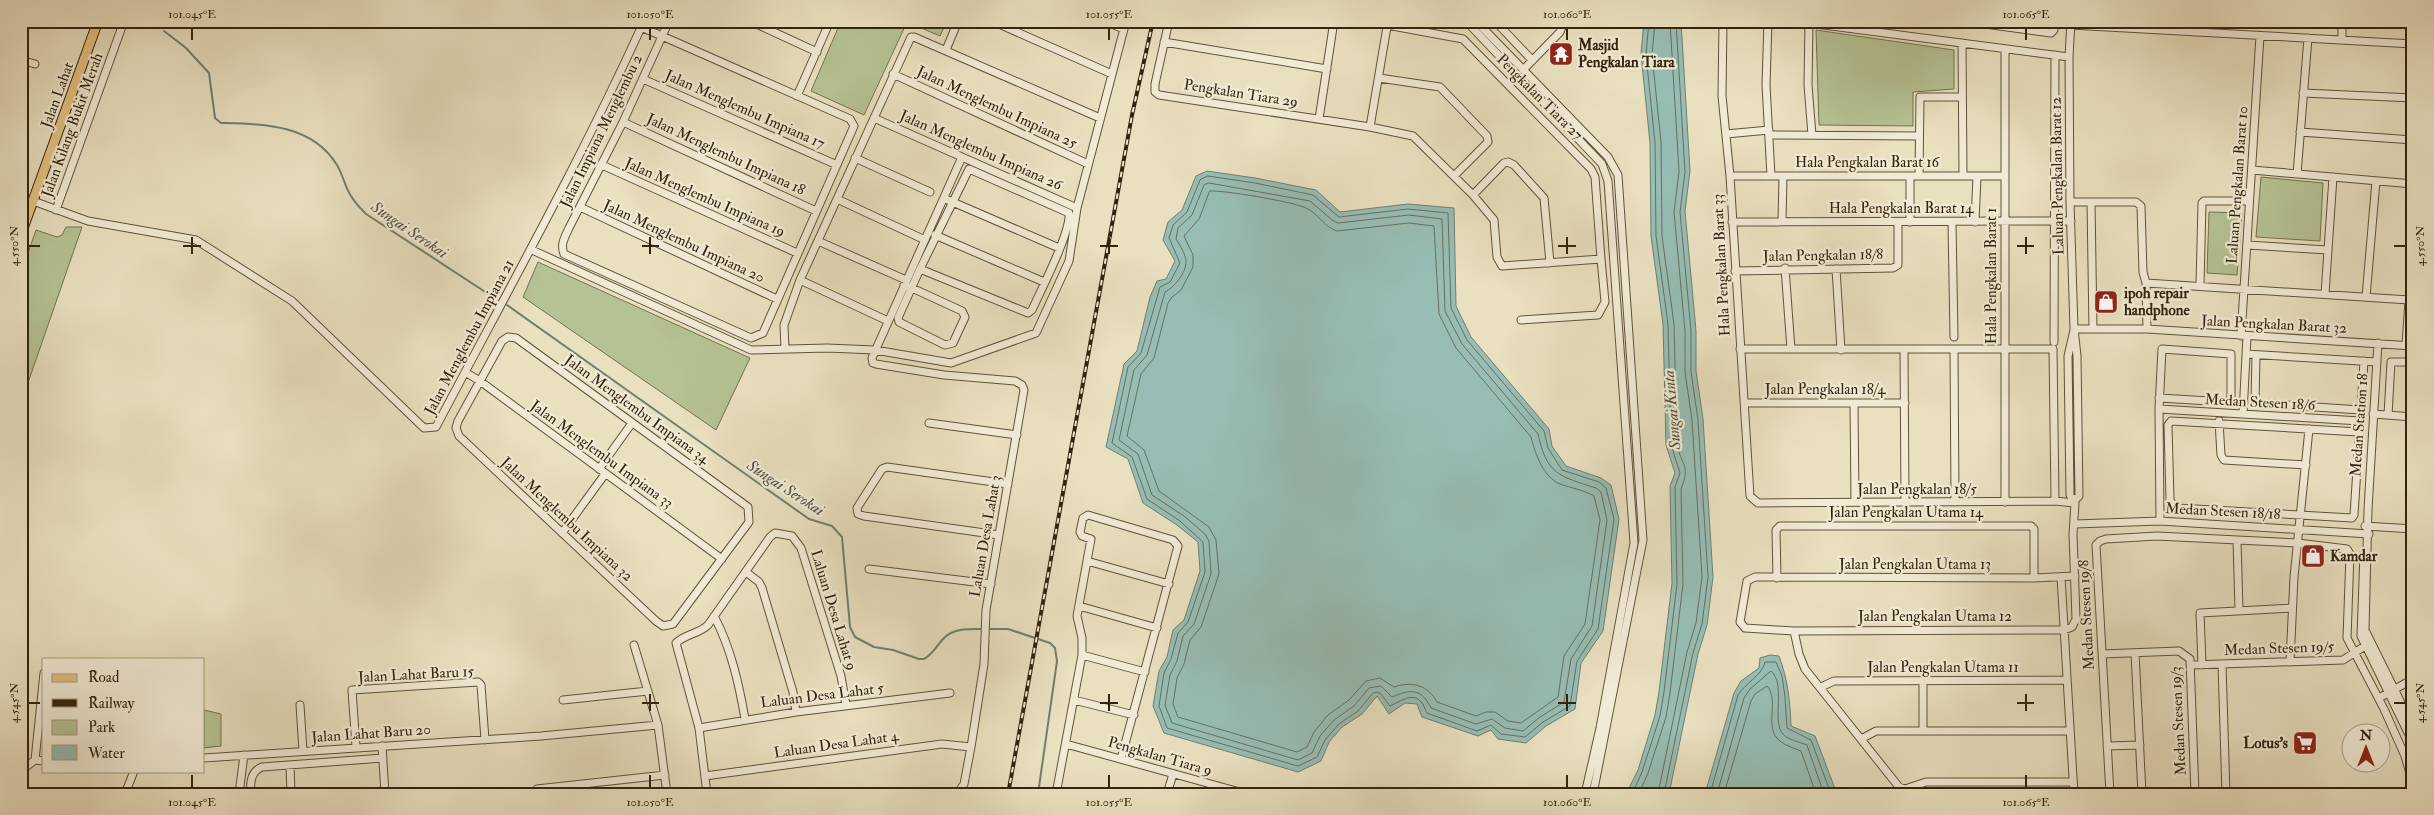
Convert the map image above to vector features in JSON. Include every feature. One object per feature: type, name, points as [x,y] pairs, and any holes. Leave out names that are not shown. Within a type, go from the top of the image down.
[{"type":"main road","name":"Jalan Lahat","points":[[21,234],[98,21]]},
{"type":"street","name":"Jalan Kilang Bukit Merah","points":[[56,210],[124,21]]},
{"type":"street","name":"Jalan Impiana Menglembu 2","points":[[669,21],[624,122],[562,244],[564,254],[751,338],[763,333],[777,299]]},
{"type":"street","points":[[750,21],[817,52]]},
{"type":"street","points":[[797,96],[830,21]]},
{"type":"street","points":[[946,50],[958,21]]},
{"type":"street","points":[[992,21],[1112,74]]},
{"type":"street","points":[[1105,21],[1123,30]]},
{"type":"street","points":[[532,250],[751,350],[875,350],[951,363],[1036,333],[1069,260],[1077,208],[1126,21]]},
{"type":"street","points":[[1169,21],[1164,42],[1327,69]]},
{"type":"street","points":[[1320,119],[1334,21]]},
{"type":"street","points":[[1466,21],[1608,158],[1618,175],[1643,540],[1593,794]]},
{"type":"street","points":[[1476,21],[1523,70],[1602,164],[1608,181],[1634,545],[1600,728],[1585,794]]},
{"type":"street","points":[[1495,21],[1532,60]]},
{"type":"street","points":[[1523,70],[1561,30],[1560,21]]},
{"type":"street","name":"Hala Pengkalan Barat 33","points":[[1723,21],[1722,96],[1730,176],[1750,496],[1758,503]]},
{"type":"street","points":[[1768,21],[1766,85],[1771,176]]},
{"type":"street","points":[[1792,21],[2069,57]]},
{"type":"street","points":[[1963,21],[2051,34],[2054,30],[2054,21]]},
{"type":"street","points":[[2194,32],[2195,21]]},
{"type":"street","points":[[2342,21],[2342,40]]},
{"type":"street","points":[[1370,128],[1388,23]]},
{"type":"street","name":"Pengkalan Tiara 27","points":[[1388,23],[1463,39],[1539,114],[1594,173],[1604,305],[1598,315],[1521,320]]},
{"type":"street","points":[[1809,23],[1808,85],[1812,135]]},
{"type":"street","points":[[2071,23],[2413,44]]},
{"type":"street","name":"Laluan Pengkalan Barat 12","points":[[2071,23],[2069,57],[2070,202],[2074,330],[2077,356],[2079,496],[2075,502],[2073,534],[2075,576]]},
{"type":"street","name":"Jalan Menglembu Impiana 21","points":[[33,201],[88,221],[196,240],[292,302],[424,428],[436,426],[532,250],[603,111],[642,24]]},
{"type":"street","points":[[642,24],[662,36],[850,119],[854,126],[777,299]]},
{"type":"street","name":"Laluan Pengkalan Barat 10","points":[[2243,414],[2246,354],[2244,289],[2260,36]]},
{"type":"street","points":[[785,349],[784,325],[800,280],[911,37],[946,50],[1100,118]]},
{"type":"street","points":[[2297,174],[2308,38]]},
{"type":"street","name":"Pengkalan Tiara 29","points":[[1164,42],[1155,92],[1414,136],[1494,220],[1497,257],[1502,266],[1550,262]]},
{"type":"street","points":[[1962,43],[1963,176]]},
{"type":"street","name":"Hala Pengkalan Barat 1","points":[[2005,49],[2005,502]]},
{"type":"street","points":[[2054,342],[2055,56]]},
{"type":"street","points":[[21,60],[35,64]]},
{"type":"street","name":"Jalan Menglembu Impiana 25","points":[[894,74],[1088,164]]},
{"type":"street","points":[[1380,78],[1440,87],[1488,136],[1488,142],[1454,176]]},
{"type":"street","name":"Jalan Menglembu Impiana 17","points":[[643,79],[837,165]]},
{"type":"street","points":[[2303,94],[2413,98]]},
{"type":"street","points":[[1919,176],[1920,97],[1962,97]]},
{"type":"street","points":[[1539,114],[1551,104]]},
{"type":"street","name":"Jalan Menglembu Impiana 26","points":[[874,118],[1077,208]]},
{"type":"street","name":"Jalan Menglembu Impiana 18","points":[[624,122],[816,210]]},
{"type":"street","points":[[2300,132],[2413,140]]},
{"type":"street","points":[[1726,134],[1919,136]]},
{"type":"street","points":[[875,350],[962,157]]},
{"type":"street","points":[[855,158],[930,192]]},
{"type":"street","points":[[1473,196],[1508,162],[1514,165],[1544,198],[1550,262],[1601,256]]},
{"type":"street","name":"Jalan Menglembu Impiana 19","points":[[602,165],[797,253]]},
{"type":"street","points":[[818,241],[905,282],[912,288],[964,313],[965,317],[953,343],[945,345],[899,322],[898,318],[912,288],[920,269],[935,235],[966,171],[972,170],[1069,213],[1069,219],[1059,248],[1032,310],[1024,313],[920,269]]},
{"type":"street","points":[[2252,170],[2413,184]]},
{"type":"street","name":"Hala Pengkalan Barat 16","points":[[1730,176],[2005,176]]},
{"type":"street","points":[[1782,222],[1783,176]]},
{"type":"street","points":[[1910,176],[1910,222]]},
{"type":"street","points":[[1975,222],[1977,176]]},
{"type":"street","points":[[2325,294],[2333,177]]},
{"type":"street","points":[[2366,296],[2376,181]]},
{"type":"street","points":[[944,198],[1059,248]]},
{"type":"street","points":[[837,199],[924,240]]},
{"type":"street","points":[[2200,285],[2202,203],[2204,201],[2249,201]]},
{"type":"street","points":[[2070,202],[2136,202],[2141,206],[2147,329]]},
{"type":"street","points":[[2091,202],[2093,329]]},
{"type":"street","name":"Jalan Menglembu Impiana 20","points":[[580,207],[777,299]]},
{"type":"street","name":"Hala Pengkalan Barat 14","points":[[1732,222],[2071,221]]},
{"type":"street","name":"Jalan Pengkalan 18/8","points":[[1735,271],[1786,268],[1896,267],[1898,265],[1898,222]]},
{"type":"street","points":[[1952,222],[1954,338]]},
{"type":"street","points":[[935,235],[1044,282]]},
{"type":"street","points":[[2409,345],[2409,300],[2413,241]]},
{"type":"street","points":[[2247,245],[2328,250]]},
{"type":"street","points":[[1786,268],[1791,350]]},
{"type":"street","points":[[1836,269],[1841,350]]},
{"type":"street","points":[[800,280],[888,321]]},
{"type":"street","points":[[2146,283],[2409,300]]},
{"type":"street","name":"Jalan Pengkalan Barat 32","points":[[2074,330],[2147,329],[2409,345]]},
{"type":"street","name":"Jalan Menglembu Impiana 34","points":[[480,381],[502,341],[508,337],[516,338],[743,502],[750,512],[749,522],[722,559]]},
{"type":"street","name":"Medan Station 18","points":[[2378,343],[2367,526],[2366,635],[2376,653],[2413,743]]},
{"type":"street","points":[[1740,349],[1904,350],[2048,348],[2054,351],[2055,501]]},
{"type":"street","points":[[1954,349],[1955,502]]},
{"type":"street","points":[[2160,522],[2158,409],[2162,349],[2231,354],[2231,402]]},
{"type":"street","name":"Laluan Desa Lahat 3","points":[[875,350],[872,363],[944,375],[1015,381],[1022,385],[1024,390],[986,610],[984,664],[972,747],[964,784],[954,794]]},
{"type":"street","points":[[1904,350],[1905,502]]},
{"type":"street","points":[[2246,354],[2377,362]]},
{"type":"street","points":[[2256,355],[2254,403],[2360,410]]},
{"type":"street","points":[[2359,432],[2171,421],[2169,423],[2170,500],[2178,508],[2349,519],[2353,517],[2360,421],[2360,410],[2364,361]]},
{"type":"street","points":[[2388,415],[2391,362],[2413,362]]},
{"type":"street","name":"Jalan Menglembu Impiana 33","points":[[465,372],[480,381],[722,559]]},
{"type":"street","name":"Jalan Menglembu Impiana 32","points":[[480,381],[458,421],[456,428],[459,436],[656,621],[664,626],[674,624],[722,559]]},
{"type":"street","points":[[2159,398],[2244,403]]},
{"type":"street","name":"Jalan Pengkalan 18/4","points":[[1745,403],[1905,403]]},
{"type":"street","points":[[1854,403],[1855,502]]},
{"type":"street","name":"Medan Stesen 18/6","points":[[2158,409],[2360,421]]},
{"type":"street","points":[[2218,413],[2221,455],[2224,460],[2306,465]]},
{"type":"street","points":[[2373,414],[2413,417]]},
{"type":"street","points":[[598,469],[632,423]]},
{"type":"street","points":[[929,423],[1017,435]]},
{"type":"street","points":[[2290,661],[2292,608],[2309,429]]},
{"type":"street","points":[[999,535],[864,516],[858,514],[858,503],[882,469],[887,467],[1008,484]]},
{"type":"street","points":[[562,534],[605,474]]},
{"type":"street","name":"Jalan Pengkalan 18/5","points":[[1758,503],[2075,502]]},
{"type":"street","points":[[1056,794],[1082,655],[1082,638],[1077,616],[1091,539],[1082,536],[1080,532],[1083,518],[1088,515],[1173,540],[1176,542],[1179,550],[1121,759]]},
{"type":"street","name":"Medan Stesen 18/18","points":[[2075,524],[2160,522],[2367,534]]},
{"type":"street","name":"Jalan Pengkalan Utama 14","points":[[1777,578],[1776,530],[1780,526],[2031,526],[2034,529],[2034,578]]},
{"type":"street","points":[[2367,526],[2413,529]]},
{"type":"street","points":[[2339,547],[2340,532]]},
{"type":"street","name":"Laluan Desa Lahat 9","points":[[746,572],[770,537],[775,533],[792,536],[801,548],[841,676],[846,705]]},
{"type":"street","name":"Medan Station 18","points":[[2367,534],[2360,628],[2364,646],[2413,727]]},
{"type":"street","name":"Medan Stesen 19/8","points":[[2110,794],[2096,545],[2100,541],[2157,536],[2298,543],[2347,549],[2350,554],[2347,638],[2355,653]]},
{"type":"street","points":[[2238,540],[2239,610]]},
{"type":"street","points":[[1086,561],[1169,584]]},
{"type":"street","points":[[869,569],[991,584]]},
{"type":"street","points":[[707,794],[699,728],[676,643],[680,638],[702,630],[746,572],[759,582],[762,588],[793,692],[796,712]]},
{"type":"street","points":[[2064,630],[2072,627],[2076,619],[2075,576]]},
{"type":"street","name":"Jalan Pengkalan Utama 13","points":[[1745,628],[1740,622],[1745,588],[1747,581],[1755,577],[2034,578],[2075,576]]},
{"type":"street","points":[[2061,577],[2074,794]]},
{"type":"street","points":[[1079,606],[1157,628]]},
{"type":"street","points":[[2202,665],[2200,613],[2292,608]]},
{"type":"street","points":[[714,616],[724,634],[740,691],[745,719]]},
{"type":"street","name":"Jalan Pengkalan Utama 12","points":[[1745,628],[1794,630],[2064,630]]},
{"type":"street","points":[[1794,630],[1799,654],[1806,668],[1899,788],[1905,789],[1926,782],[2074,782]]},
{"type":"street","points":[[2366,635],[2364,646],[2355,653],[2379,698],[2405,756],[2413,784]]},
{"type":"street","points":[[634,645],[658,725],[667,794]]},
{"type":"street","points":[[2364,646],[2376,653]]},
{"type":"street","name":"Medan Stesen 19/3","points":[[2135,653],[2179,651],[2190,659],[2195,794]]},
{"type":"street","points":[[2102,654],[2135,653],[2142,794]]},
{"type":"street","name":"Medan Stesen 19/5","points":[[2191,665],[2343,660],[2355,653]]},
{"type":"street","points":[[1082,655],[1145,672]]},
{"type":"street","points":[[2222,664],[2226,794]]},
{"type":"street","points":[[2379,698],[2413,679]]},
{"type":"street","name":"Jalan Pengkalan Utama 11","points":[[1821,687],[1834,681],[2067,680]]},
{"type":"street","points":[[1923,681],[1923,731]]},
{"type":"street","name":"Jalan Lahat Baru 15","points":[[356,747],[352,690],[478,682],[481,685],[486,740]]},
{"type":"street","points":[[563,700],[648,691]]},
{"type":"street","points":[[35,760],[42,692]]},
{"type":"street","name":"Laluan Desa Lahat 5","points":[[699,728],[745,719],[846,705],[950,694]]},
{"type":"street","points":[[1074,700],[1134,716]]},
{"type":"street","points":[[300,705],[302,751]]},
{"type":"street","name":"Jalan Lahat Baru 20","points":[[205,758],[486,740],[658,725]]},
{"type":"street","points":[[1861,739],[1876,731],[2070,731]]},
{"type":"street","name":"Laluan Desa Lahat 4","points":[[705,776],[942,744],[972,747]]},
{"type":"street","name":"Pengkalan Tiara 9","points":[[1066,744],[1226,791],[1247,794]]},
{"type":"street","points":[[2107,746],[2140,745]]},
{"type":"street","points":[[382,746],[385,794]]},
{"type":"street","points":[[239,794],[244,755]]},
{"type":"street","points":[[250,794],[252,775],[262,767],[383,758]]},
{"type":"street","points":[[21,767],[26,767],[35,760],[42,761]]},
{"type":"street","points":[[290,765],[291,794]]},
{"type":"street","points":[[125,794],[134,772]]},
{"type":"street","points":[[1167,794],[1173,774]]},
{"type":"street","points":[[537,789],[665,775]]},
{"type":"street","points":[[495,794],[524,792]]},
{"type":"green space","points":[[841,21],[947,21],[940,36],[907,22],[864,115],[811,91]]},
{"type":"green space","points":[[1816,30],[1954,50],[1954,89],[1913,92],[1913,126],[1819,125]]},
{"type":"green space","points":[[2261,177],[2323,183],[2320,241],[2256,237]]},
{"type":"green space","points":[[2209,212],[2242,213],[2237,275],[2207,273]]},
{"type":"green space","points":[[66,227],[82,227],[21,403],[21,273],[36,230],[57,237],[62,235]]},
{"type":"green space","points":[[538,262],[750,358],[716,430],[523,297]]},
{"type":"green space","points":[[205,710],[221,714],[221,746],[205,748]]},
{"type":"water","name":"Sungai Kinta","points":[[1644,21],[1681,21],[1690,171],[1685,211],[1696,331],[1696,371],[1703,419],[1713,577],[1707,625],[1698,654],[1669,794],[1626,794],[1638,770],[1655,715],[1659,692],[1672,583],[1670,486],[1675,473],[1666,445],[1663,324],[1651,236],[1650,143],[1641,54]]},
{"type":"water","points":[[1207,171],[1316,190],[1340,212],[1408,204],[1454,208],[1456,306],[1471,337],[1549,429],[1552,446],[1566,466],[1601,478],[1611,485],[1619,519],[1603,631],[1581,663],[1575,709],[1546,726],[1526,743],[1498,739],[1491,730],[1478,736],[1422,717],[1417,704],[1405,703],[1389,714],[1377,696],[1362,714],[1342,727],[1329,742],[1321,761],[1298,772],[1164,733],[1153,706],[1159,671],[1167,657],[1173,630],[1184,620],[1200,571],[1198,542],[1177,525],[1143,503],[1128,459],[1106,447],[1124,364],[1137,351],[1150,297],[1157,281],[1166,279],[1175,261],[1163,240],[1168,222],[1182,210],[1196,176]]},
{"type":"water","points":[[1770,655],[1779,656],[1785,674],[1791,726],[1815,736],[1837,794],[1705,794],[1734,693],[1741,681],[1759,668],[1760,658]]},
{"type":"waterway","name":"Sungai Serokai","points":[[164,31],[186,48],[209,73],[215,118],[221,123],[254,124],[286,129],[314,141],[327,151],[337,165],[349,192],[366,214],[493,297]]},
{"type":"waterway","name":"Sungai Serokai","points":[[507,305],[809,519],[832,526],[842,537],[850,627],[855,637],[874,647],[893,650],[924,659],[952,632],[983,629]]},
{"type":"waterway","name":"Sungai Serokai","points":[[987,629],[1008,629],[1050,643],[1055,648],[1057,661],[1038,794]]},
{"type":"railway","points":[[1008,794],[1132,115],[1153,21]]},
{"type":"place","name":"Masjid Pengkalan Tiara","points":[[1561,54]]},
{"type":"place","name":"ipoh repair handphone","points":[[2106,302]]},
{"type":"place","name":"Kamdar","points":[[2313,556]]},
{"type":"place","name":"Lotus's","points":[[2305,743]]}]
